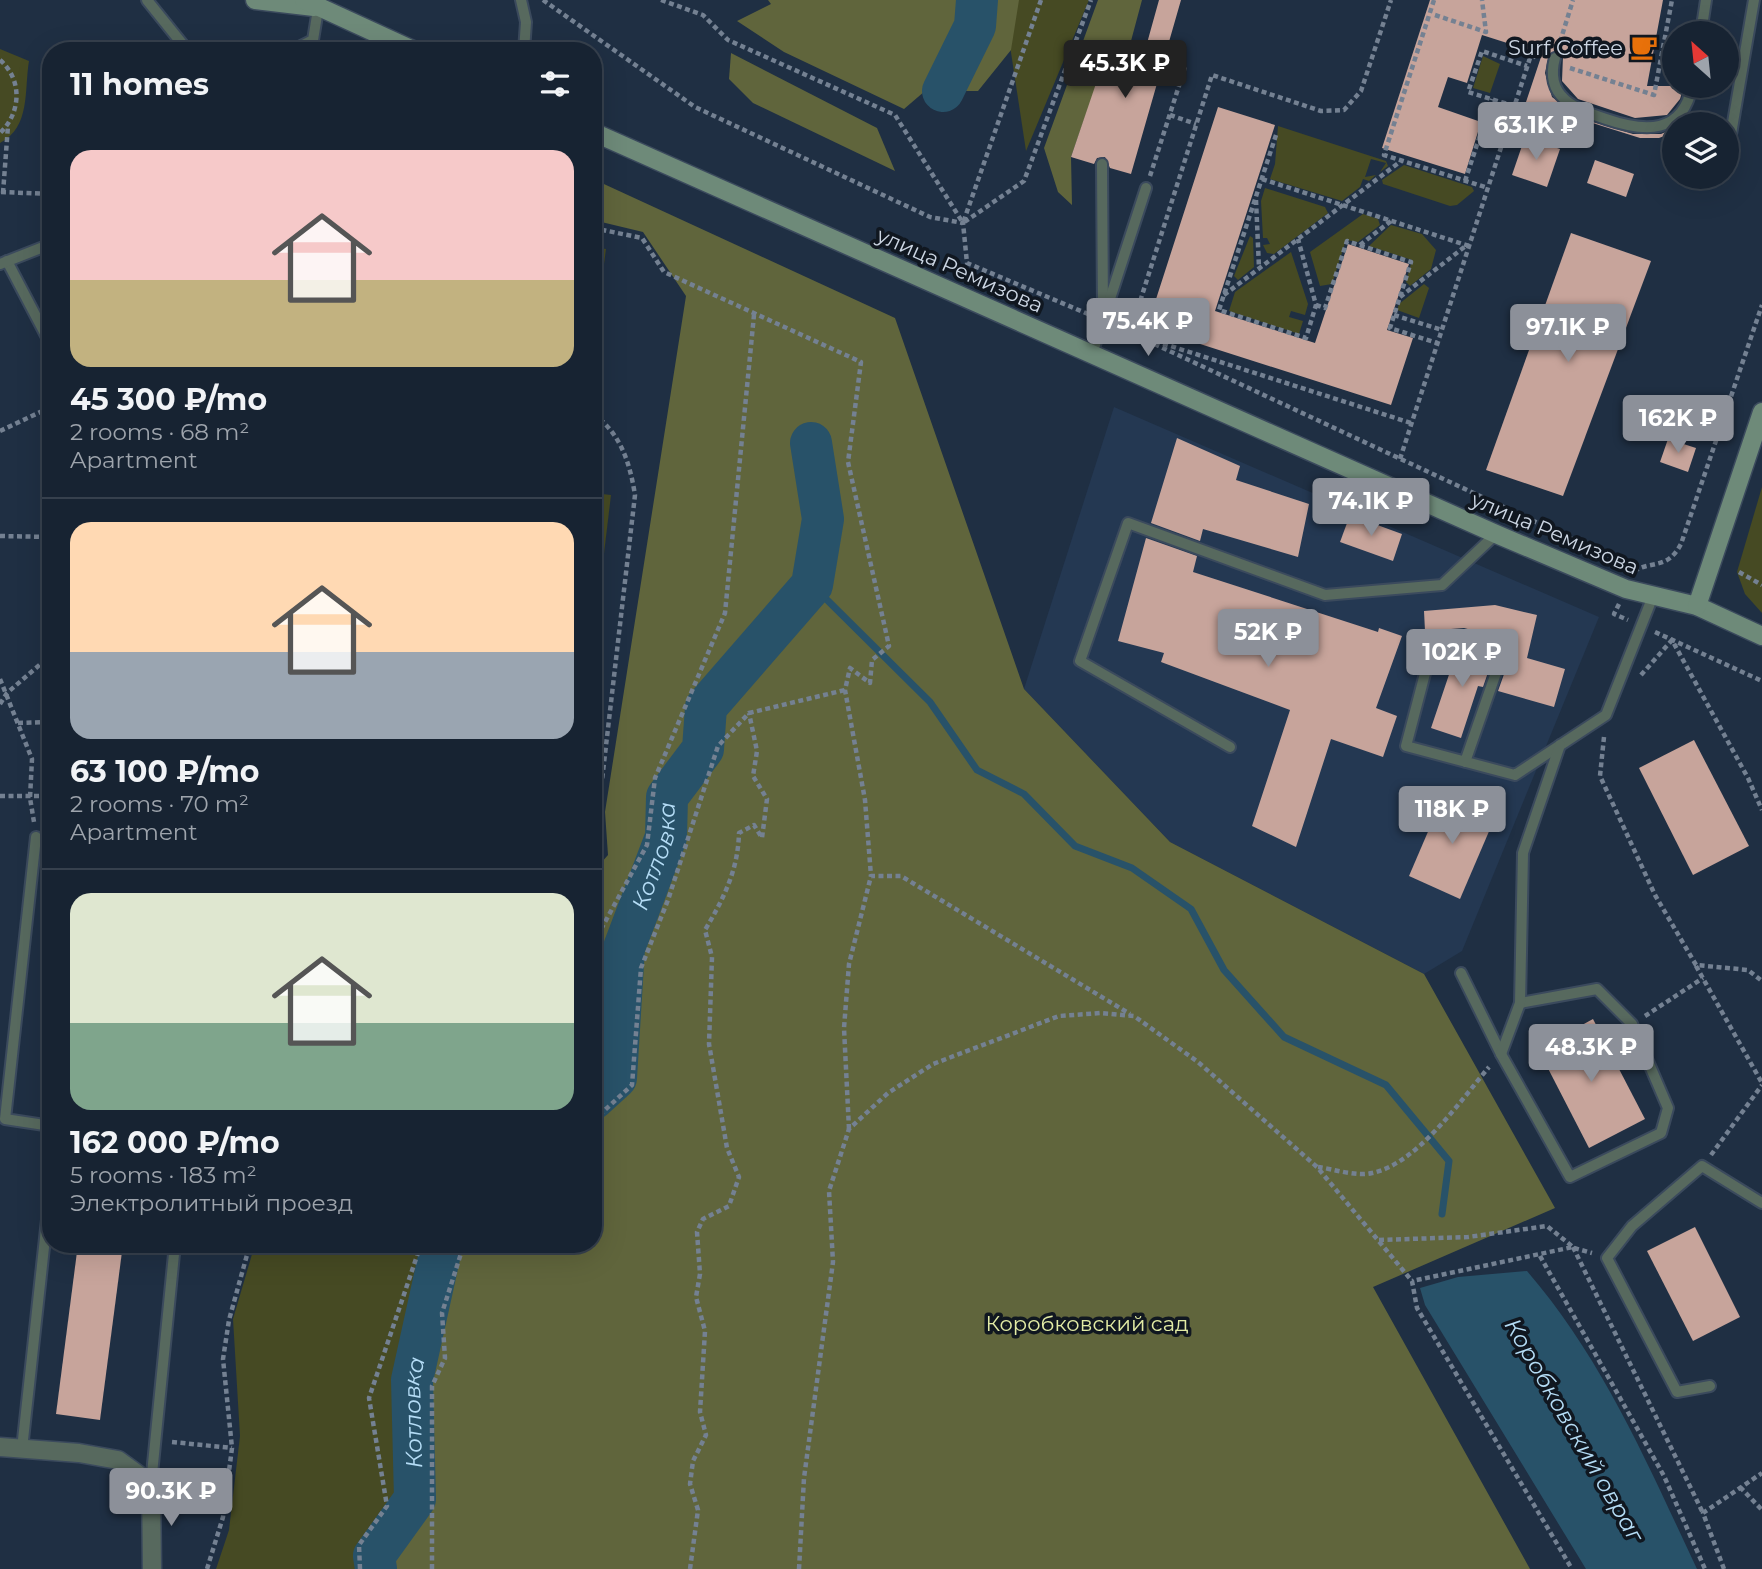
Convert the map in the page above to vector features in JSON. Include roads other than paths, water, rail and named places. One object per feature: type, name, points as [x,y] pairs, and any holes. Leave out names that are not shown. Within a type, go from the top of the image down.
[{"type":"street","points":[[255,0],[314,3],[396,42]]},
{"type":"street","name":"улица Ремизова","points":[[602,136],[1496,534],[1626,589],[1697,606],[1762,636]]},
{"type":"street","points":[[1697,606],[1762,412]]},
{"type":"street","points":[[0,1447],[79,1453],[118,1460],[151,1484],[152,1569]]},
{"type":"lane","points":[[147,0],[181,42]]},
{"type":"lane","points":[[521,0],[526,22],[525,42]]},
{"type":"lane","points":[[1703,21],[1706,0]]},
{"type":"lane","points":[[1735,112],[1754,0]]},
{"type":"lane","points":[[312,42],[314,3]]},
{"type":"lane","points":[[1549,59],[1552,80],[1564,102],[1574,109],[1633,128],[1657,128],[1668,123],[1686,106],[1688,98]]},
{"type":"lane","points":[[1102,164],[1103,321]]},
{"type":"lane","points":[[1092,354],[1146,188]]},
{"type":"lane","points":[[42,248],[4,263],[42,329]]},
{"type":"lane","points":[[1230,747],[1080,661],[1128,523],[1325,595],[1443,585],[1496,534]]},
{"type":"lane","points":[[1465,762],[1505,647],[1464,636],[1433,643],[1406,746],[1465,762],[1515,775],[1606,715],[1653,596]]},
{"type":"lane","points":[[1501,1054],[1520,1003],[1523,853],[1560,745]]},
{"type":"lane","points":[[36,837],[5,1119],[42,1125]]},
{"type":"lane","points":[[1461,973],[1501,1054],[1570,1177],[1661,1133],[1668,1108],[1633,1024],[1597,989],[1520,1003]]},
{"type":"lane","points":[[1710,1386],[1677,1392],[1606,1258],[1632,1226],[1702,1166],[1762,1203]]},
{"type":"lane","points":[[23,1449],[44,1253]]},
{"type":"lane","points":[[151,1484],[153,1440],[174,1253]]},
{"type":"water","points":[[1527,1271],[1579,1340],[1601,1377],[1642,1452],[1697,1569],[1586,1569],[1425,1305],[1420,1288],[1458,1277]]},
{"type":"waterway","name":"Котловка","points":[[943,91],[975,26],[977,0]]},
{"type":"waterway","name":"Котловка","points":[[602,1091],[616,1078],[624,948],[666,837],[667,797],[703,749],[706,707],[812,585],[823,519],[811,443]]},
{"type":"waterway","name":"Коробковский овраг","points":[[812,585],[930,702],[977,770],[1024,794],[1075,846],[1132,868],[1191,909],[1224,970],[1284,1037],[1386,1085],[1449,1161],[1442,1214]]},
{"type":"waterway","name":"Котловка","points":[[376,1569],[374,1556],[415,1499],[412,1380],[440,1253]]},
{"type":"place","name":"Surf Coffee","points":[[1644,47]]},
{"type":"park label","name":"Коробковский сад","points":[[1087,1323]]}]
